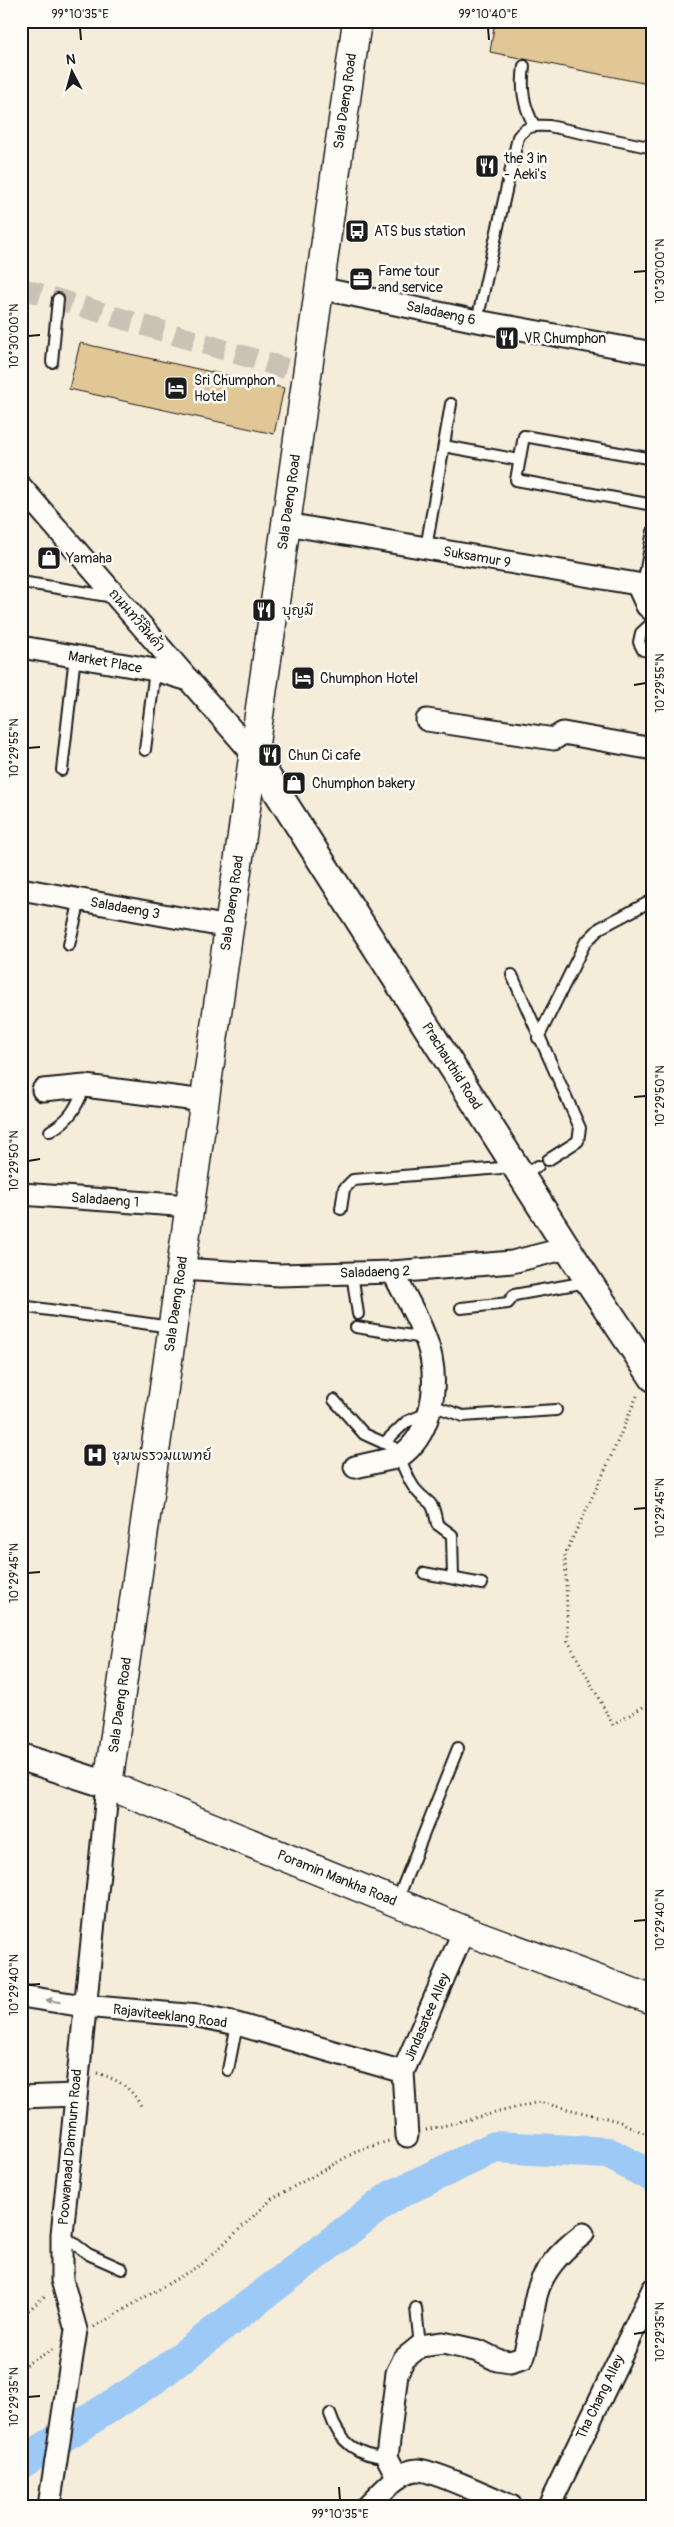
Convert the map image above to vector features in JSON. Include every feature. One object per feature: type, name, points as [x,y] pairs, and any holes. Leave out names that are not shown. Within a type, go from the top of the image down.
[{"type":"main road","name":"Sala Daeng Road","points":[[108,1785],[356,21]]},
{"type":"main road","name":"Poramin Mankha Road","points":[[108,1785],[464,1930],[653,2000]]},
{"type":"street","name":"Saladaeng 6","points":[[319,288],[477,321],[653,353]]},
{"type":"street","name":"ถนนทวีสินค้า","points":[[21,487],[254,754]]},
{"type":"street","name":"Suksamur 9","points":[[286,524],[644,586]]},
{"type":"street","points":[[644,586],[647,606],[653,611]]},
{"type":"street","name":"Market Place","points":[[21,647],[155,670],[189,680]]},
{"type":"street","points":[[427,720],[554,739],[563,733],[653,749]]},
{"type":"street","name":"Prachauthid Road","points":[[254,754],[525,1169],[568,1248],[589,1282],[645,1387]]},
{"type":"street","name":"Saladaeng 3","points":[[21,889],[229,927]]},
{"type":"street","points":[[43,1090],[85,1086],[205,1100]]},
{"type":"street","name":"Saladaeng 1","points":[[21,1194],[190,1206]]},
{"type":"street","name":"Saladaeng 2","points":[[181,1269],[279,1275],[393,1272],[512,1262],[568,1248]]},
{"type":"street","points":[[355,1467],[402,1455],[420,1437],[430,1408],[431,1356],[393,1272]]},
{"type":"street","name":"Poramin Mankha Road","points":[[21,1757],[108,1785]]},
{"type":"street","name":"Poowanaad Damnurn Road","points":[[49,2506],[83,2330],[62,2280],[62,2234],[108,1785]]},
{"type":"street","name":"Jindasatee Alley","points":[[407,2136],[404,2072],[464,1930]]},
{"type":"street","name":"Rajaviteeklang Road","points":[[21,1996],[84,2006],[198,2016],[236,2024],[404,2072]]},
{"type":"street","points":[[21,2097],[75,2096]]},
{"type":"street","points":[[398,2478],[387,2457],[397,2373],[404,2358],[420,2346],[443,2343],[480,2351],[497,2360],[510,2362],[523,2358],[528,2344],[535,2298],[546,2273],[562,2250],[583,2234]]},
{"type":"street","name":"Tha Chang Alley","points":[[549,2506],[653,2289]]},
{"type":"street","points":[[368,2506],[398,2478],[417,2470],[435,2474],[511,2506]]},
{"type":"lane","points":[[524,66],[521,88],[526,110],[534,125]]},
{"type":"lane","points":[[477,321],[518,137],[524,129],[534,125],[549,126],[653,148]]},
{"type":"lane","points":[[52,362],[58,299]]},
{"type":"lane","points":[[426,548],[451,404]]},
{"type":"lane","points":[[653,459],[524,436],[516,480],[653,505]]},
{"type":"lane","points":[[444,446],[519,460]]},
{"type":"lane","points":[[644,586],[653,531]]},
{"type":"lane","points":[[21,582],[118,598]]},
{"type":"lane","points":[[653,622],[640,633],[639,642],[643,650],[653,652]]},
{"type":"lane","points":[[62,770],[76,656]]},
{"type":"lane","points":[[145,750],[155,670]]},
{"type":"lane","points":[[69,945],[80,900]]},
{"type":"lane","points":[[538,1038],[585,943],[600,928],[653,900]]},
{"type":"lane","points":[[512,975],[538,1038],[580,1128],[578,1141],[548,1160]]},
{"type":"lane","points":[[50,1131],[65,1122],[76,1107],[85,1086]]},
{"type":"lane","points":[[341,1209],[344,1189],[353,1180],[525,1169]]},
{"type":"lane","points":[[352,1274],[358,1314]]},
{"type":"lane","points":[[461,1308],[508,1304],[514,1295],[589,1282]]},
{"type":"lane","points":[[21,1306],[173,1327]]},
{"type":"lane","points":[[356,1328],[424,1338]]},
{"type":"lane","points":[[334,1400],[364,1434],[384,1443],[402,1455],[415,1489],[430,1501],[437,1524],[452,1535],[453,1578]]},
{"type":"lane","points":[[384,1443],[406,1422],[430,1408],[463,1416],[556,1410]]},
{"type":"lane","points":[[424,1573],[482,1584]]},
{"type":"lane","points":[[396,1903],[458,1748]]},
{"type":"lane","points":[[228,2070],[236,2024]]},
{"type":"lane","points":[[62,2234],[88,2254],[122,2269]]},
{"type":"lane","points":[[416,2308],[420,2346]]},
{"type":"lane","points":[[330,2414],[335,2430],[347,2444],[371,2457],[387,2457]]},
{"type":"path","points":[[645,1387],[565,1554],[568,1641],[613,1725],[653,1701]]},
{"type":"path","points":[[78,2067],[114,2078],[134,2092],[141,2106]]},
{"type":"path","points":[[83,2330],[202,2264],[272,2199],[359,2150],[464,2120],[539,2102],[618,2121],[653,2137]]},
{"type":"path","points":[[21,2317],[62,2280]]},
{"type":"path","points":[[21,2367],[55,2348]]},
{"type":"building","points":[[495,21],[653,21],[653,85],[490,52]]},
{"type":"building","name":"Sri Chumphon Hotel","points":[[80,343],[284,388],[274,434],[69,389]]},
{"type":"waterway","points":[[21,2463],[152,2380],[392,2196],[495,2147],[608,2153],[653,2177]]},
{"type":"tunnel","points":[[21,288],[307,375]]},
{"type":"place","name":"the 3 in - Aeki's","points":[[487,166]]},
{"type":"place","name":"ATS bus station","points":[[357,231]]},
{"type":"place","name":"Fame tour and service","points":[[361,279]]},
{"type":"place","name":"VR Chumphon","points":[[507,338]]},
{"type":"place","name":"Sri Chumphon Hotel","points":[[176,388]]},
{"type":"place","name":"Yamaha","points":[[49,558]]},
{"type":"place","name":"บุญมี","points":[[264,610]]},
{"type":"place","name":"Chumphon Hotel","points":[[303,678]]},
{"type":"place","name":"Chun Ci cafe","points":[[270,755]]},
{"type":"place","name":"Chumphon bakery","points":[[294,783]]},
{"type":"place","name":"ชุมพรรวมแพทย์","points":[[95,1455]]}]
